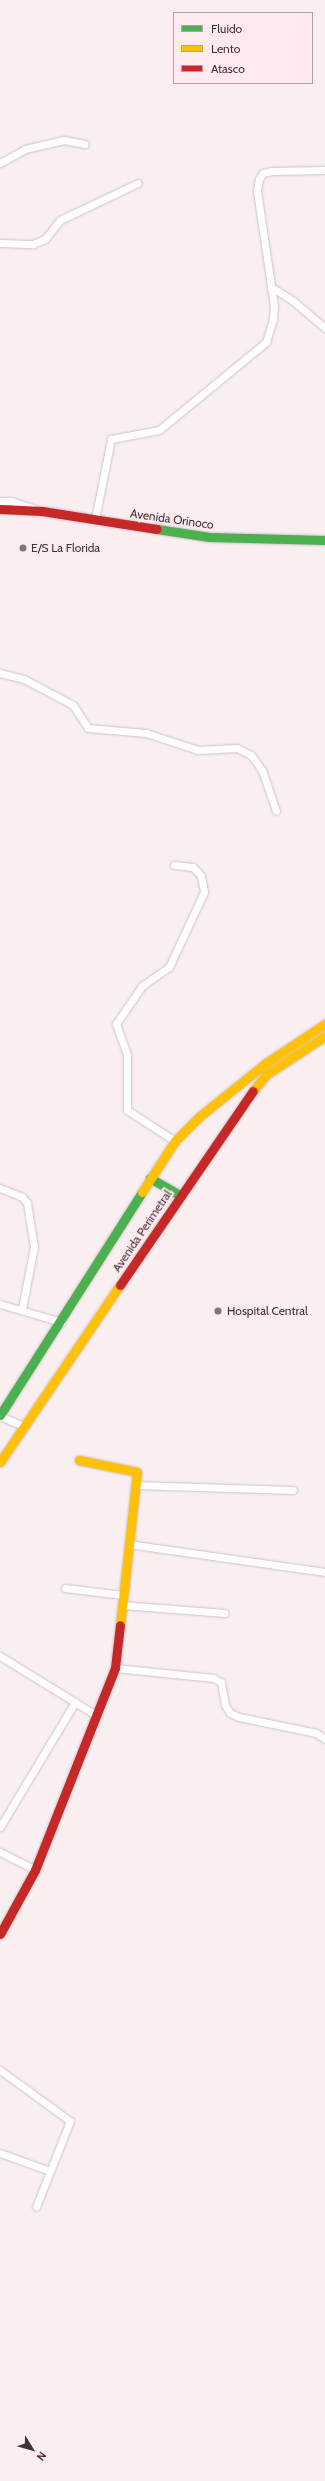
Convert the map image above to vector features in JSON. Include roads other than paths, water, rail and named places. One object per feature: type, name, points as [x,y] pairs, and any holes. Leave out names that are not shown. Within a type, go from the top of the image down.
[{"type":"main road","name":"Avenida Orinoco","points":[[0,509],[42,511],[208,537],[325,540]]},
{"type":"main road","name":"Avenida Orinoco","points":[[0,516],[17,510]]},
{"type":"main road","name":"Avenida Perimetral","points":[[0,1416],[61,1322],[150,1178],[175,1141],[200,1116],[266,1063],[325,1024]]},
{"type":"main road","name":"Avenida Perimetral","points":[[0,1462],[180,1195],[267,1074],[325,1036]]},
{"type":"main road","points":[[150,1178],[180,1195]]},
{"type":"main road","points":[[0,1934],[35,1870],[115,1668],[137,1472],[79,1460]]},
{"type":"street","points":[[0,163],[25,149],[64,140],[85,144]]},
{"type":"street","points":[[95,519],[111,439],[159,430],[266,342],[273,320],[271,287],[257,191],[259,179],[263,173],[272,171],[325,170]]},
{"type":"street","points":[[0,243],[33,244],[45,239],[60,220],[138,183]]},
{"type":"street","points":[[271,287],[292,300],[325,328]]},
{"type":"street","points":[[0,501],[11,501],[42,511]]},
{"type":"street","points":[[0,673],[24,679],[73,705],[88,728],[146,732],[198,750],[237,748],[247,753],[262,770],[276,811]]},
{"type":"street","points":[[174,865],[193,867],[201,876],[204,892],[169,967],[142,986],[116,1024],[127,1055],[127,1110],[175,1141]]},
{"type":"street","points":[[0,1188],[22,1197],[27,1203],[34,1247],[22,1308]]},
{"type":"street","points":[[0,1304],[22,1308],[61,1322]]},
{"type":"street","points":[[0,1416],[24,1426]]},
{"type":"street","points":[[135,1485],[293,1490]]},
{"type":"street","points":[[128,1544],[325,1572]]},
{"type":"street","points":[[65,1588],[123,1595]]},
{"type":"street","points":[[122,1605],[224,1613]]},
{"type":"street","points":[[0,1656],[96,1714]]},
{"type":"street","points":[[115,1668],[213,1678],[221,1682],[225,1705],[230,1712],[239,1717],[316,1733],[325,1738]]},
{"type":"street","points":[[0,1826],[75,1702]]},
{"type":"street","points":[[0,1852],[35,1870]]},
{"type":"street","points":[[0,2070],[70,2121],[36,2207]]},
{"type":"street","points":[[0,2153],[50,2171]]},
{"type":"place","name":"E/S La Florida","points":[[23,548]]},
{"type":"place","name":"Hospital Central","points":[[218,1311]]}]
